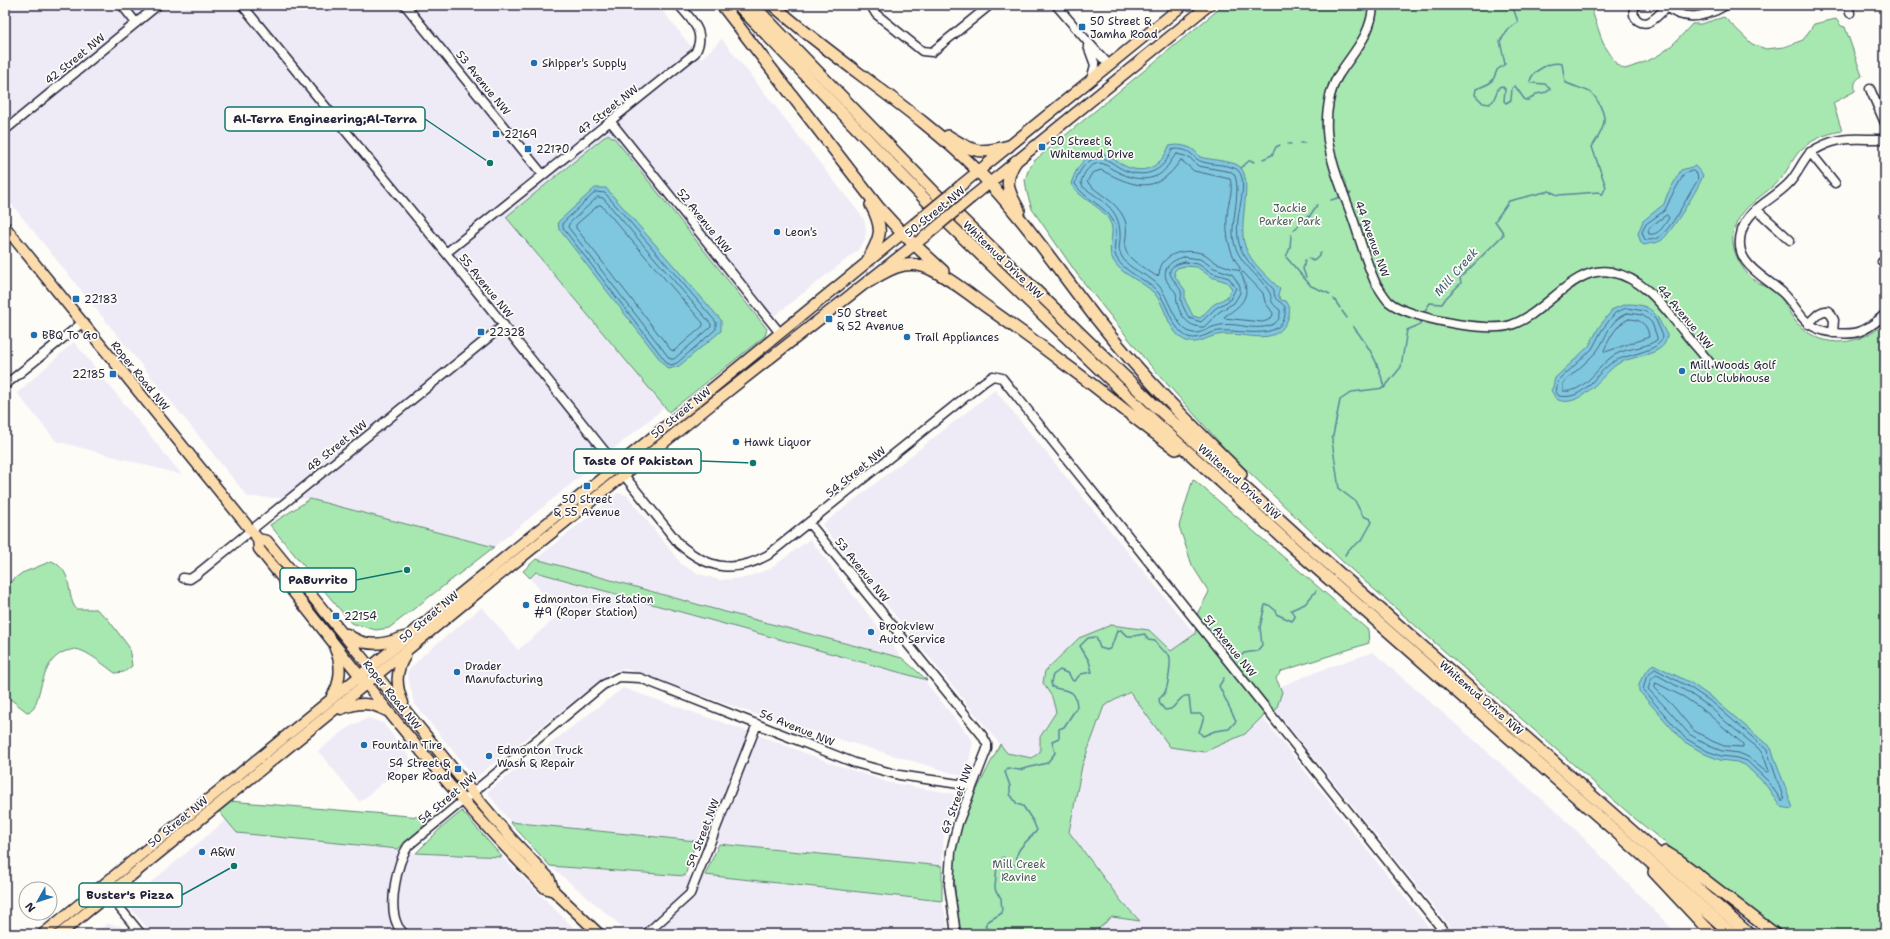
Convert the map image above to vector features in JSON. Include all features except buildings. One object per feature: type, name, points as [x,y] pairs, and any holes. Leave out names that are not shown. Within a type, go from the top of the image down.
[{"type":"highway","points":[[722,5],[863,188],[902,233],[967,293]]},
{"type":"highway","name":"Whitemud Drive NW","points":[[738,5],[949,224],[1127,395],[1219,480],[1732,934]]},
{"type":"highway","name":"Whitemud Drive NW","points":[[754,5],[931,190],[1152,403],[1313,550],[1749,934]]},
{"type":"highway","points":[[773,5],[818,43],[912,113],[948,142],[990,183],[1034,236],[1095,317],[1136,367],[1178,412],[1265,498],[1313,550]]},
{"type":"highway","points":[[912,113],[961,144],[980,152],[1009,146]]},
{"type":"highway","points":[[1016,161],[1008,175],[1008,185],[1015,202],[1034,236]]},
{"type":"highway","points":[[863,188],[878,220],[880,228],[880,237],[868,260]]},
{"type":"highway","points":[[868,282],[890,269],[906,264],[912,264],[932,270],[967,293],[1063,362],[1130,416],[1219,480]]},
{"type":"highway","points":[[1635,833],[1680,861],[1775,934]]},
{"type":"highway","points":[[1627,842],[1670,891],[1712,934]]},
{"type":"main road","name":"50 Street NW","points":[[43,934],[328,709],[367,684],[373,672],[413,633],[868,260],[1183,5]]},
{"type":"main road","name":"50 Street NW","points":[[60,934],[328,709],[360,675],[373,672],[410,649],[624,474],[928,234],[1209,5]]},
{"type":"main road","points":[[1099,94],[1112,75],[1109,65]]},
{"type":"main road","name":"Roper Road NW","points":[[5,227],[258,539],[259,549],[462,800],[545,888],[554,891],[599,934]]},
{"type":"main road","points":[[789,343],[789,339],[793,332],[831,298],[845,280]]},
{"type":"main road","points":[[713,403],[738,377],[780,340],[780,333]]},
{"type":"main road","name":"Roper Road NW","points":[[258,539],[267,541],[472,792],[509,836],[549,878],[554,891]]},
{"type":"main road","points":[[339,628],[359,642],[372,644],[389,643],[413,633]]},
{"type":"main road","points":[[328,709],[337,688],[339,675],[339,657],[330,638]]},
{"type":"main road","points":[[406,711],[397,683],[397,674],[399,666],[410,649]]},
{"type":"main road","points":[[328,709],[366,703],[375,705],[391,713]]},
{"type":"street","points":[[122,5],[136,23]]},
{"type":"street","name":"42 Street NW","points":[[5,130],[158,5]]},
{"type":"street","name":"55 Avenue NW","points":[[242,5],[446,253],[679,544],[700,559],[722,567]]},
{"type":"street","name":"53 Avenue NW","points":[[406,5],[543,175]]},
{"type":"street","name":"47 Street NW","points":[[446,253],[695,53],[700,44],[701,38],[696,27],[679,5]]},
{"type":"street","points":[[875,5],[874,8],[876,14],[922,51],[932,52],[990,5]]},
{"type":"street","points":[[1056,5],[1109,65]]},
{"type":"street","name":"44 Avenue NW","points":[[1373,5],[1371,23],[1365,37],[1337,78],[1331,92],[1327,131],[1330,148],[1338,174],[1376,282],[1389,301],[1406,312],[1478,327],[1496,328],[1511,326],[1537,312],[1581,277],[1590,272],[1612,272],[1636,282],[1651,292],[1710,363]]},
{"type":"street","points":[[1636,5],[1633,13],[1634,17],[1644,24],[1651,21],[1666,6],[1682,14],[1697,17],[1713,13],[1726,5]]},
{"type":"street","points":[[1087,41],[1095,66],[1091,80]]},
{"type":"street","points":[[1870,89],[1885,123]]},
{"type":"street","name":"52 Avenue NW","points":[[611,122],[780,333]]},
{"type":"street","points":[[1885,139],[1849,138],[1830,142],[1810,152],[1789,183],[1747,217],[1742,231],[1740,250],[1745,261],[1753,270],[1774,284],[1790,299],[1797,313],[1808,324],[1819,330],[1833,333],[1862,331],[1885,314]]},
{"type":"street","points":[[1810,152],[1835,183]]},
{"type":"street","points":[[1756,209],[1790,240]]},
{"type":"street","points":[[1808,324],[1819,313],[1824,310],[1829,311],[1834,320],[1833,333]]},
{"type":"street","points":[[5,385],[82,323]]},
{"type":"street","name":"48 Street NW","points":[[183,578],[190,579],[196,576],[504,325]]},
{"type":"street","name":"54 Street NW","points":[[722,567],[732,567],[758,561],[779,548],[984,382],[995,376]]},
{"type":"street","name":"51 Avenue NW","points":[[995,376],[1004,380],[1446,934]]},
{"type":"street","name":"53 Avenue NW","points":[[810,523],[982,735],[987,744]]},
{"type":"street","name":"54 Street NW","points":[[404,934],[395,920],[393,902],[399,864],[402,855],[416,839],[462,800],[603,685],[619,677]]},
{"type":"street","name":"56 Avenue NW","points":[[619,677],[640,678],[855,763],[899,775],[972,786]]},
{"type":"street","name":"59 Street NW","points":[[646,934],[690,894],[757,724]]},
{"type":"street","name":"67 Street NW","points":[[956,934],[949,885],[951,851],[958,823],[986,753],[987,744]]},
{"type":"street","points":[[102,886],[140,934]]},
{"type":"shaded area","points":[[5,5],[658,5],[701,59],[722,39],[864,219],[866,229],[865,240],[857,251],[764,324],[679,218],[608,134],[506,217],[665,407],[494,547],[310,499],[248,497],[5,196]]},
{"type":"shaded area","points":[[74,342],[182,475],[56,441],[17,393]]},
{"type":"shaded area","points":[[995,390],[1195,634],[1171,651],[1043,683],[1052,697],[1056,712],[1040,737],[1040,752],[1032,758],[1007,753],[822,525]]},
{"type":"shaded area","points":[[618,493],[627,495],[682,565],[699,574],[720,580],[744,578],[770,569],[810,539],[902,658],[714,609],[536,559]]},
{"type":"shaded area","points":[[536,572],[927,680],[927,684],[973,741],[966,777],[761,716],[626,669],[612,671],[475,778],[414,703],[407,672],[422,656],[482,607],[518,650],[560,614],[530,578]]},
{"type":"shaded area","points":[[1373,652],[1567,821],[1677,934],[1456,934],[1265,697],[1284,685]]},
{"type":"shaded area","points":[[623,688],[887,782],[955,794],[944,832],[942,866],[510,822],[487,792]]},
{"type":"shaded area","points":[[1129,691],[1170,747],[1245,734],[1262,717],[1434,934],[1092,934],[1112,917],[1139,920],[1122,902],[1069,832],[1082,766],[1104,706]]},
{"type":"shaded area","points":[[368,718],[383,723],[411,759],[360,802],[318,751],[349,727]]},
{"type":"shaded area","points":[[226,820],[237,833],[398,849],[416,853],[502,857],[580,934],[152,934],[126,903]]},
{"type":"shaded area","points":[[550,866],[685,876],[705,875],[942,901],[950,934],[631,934]]},
{"type":"shaded area","points":[[107,924],[120,926],[127,934],[93,934]]},
{"type":"green space","name":"Jackie Parker Park","points":[[1224,5],[1590,5],[1603,43],[1617,65],[1625,69],[1647,61],[1663,52],[1692,24],[1701,24],[1724,17],[1752,44],[1766,49],[1784,47],[1803,40],[1814,24],[1836,19],[1841,26],[1845,27],[1862,76],[1856,82],[1855,91],[1833,103],[1842,131],[1829,134],[1812,141],[1797,154],[1780,179],[1742,214],[1737,221],[1734,230],[1733,243],[1737,257],[1748,274],[1753,279],[1778,295],[1795,321],[1815,337],[1837,342],[1849,341],[1871,333],[1882,326],[1885,329],[1885,934],[1782,934],[1733,898],[1632,816],[1343,562],[1228,452],[1144,358],[1077,274],[1032,209],[1025,180],[1028,171],[1034,161]]},
{"type":"green space","points":[[608,134],[615,139],[767,329],[765,336],[669,412],[506,217]]},
{"type":"green space","name":"Mill Creek Ravine","points":[[1193,479],[1368,630],[1369,643],[1282,671],[1276,678],[1282,692],[1276,710],[1262,717],[1245,734],[1204,752],[1170,747],[1130,692],[1104,706],[1082,766],[1069,832],[1122,902],[1140,921],[1112,917],[1092,934],[961,934],[955,893],[954,862],[957,840],[961,826],[973,797],[1000,744],[1007,753],[1032,758],[1040,752],[1040,737],[1056,712],[1052,697],[1043,683],[1045,671],[1079,638],[1111,625],[1149,630],[1171,651],[1195,634],[1198,612],[1209,592],[1192,565],[1179,526]]},
{"type":"green space","points":[[310,499],[494,547],[389,628],[376,630],[351,623],[270,525]]},
{"type":"green space","points":[[536,559],[714,609],[902,658],[927,680],[536,572],[530,578],[523,571]]},
{"type":"green space","points":[[52,561],[64,571],[67,577],[71,596],[76,609],[96,609],[107,618],[129,647],[132,666],[124,672],[115,673],[85,652],[75,649],[66,651],[58,655],[52,661],[44,675],[34,708],[27,712],[5,695],[5,586],[22,573]]},
{"type":"green space","points":[[229,801],[433,818],[398,849],[237,833],[218,810]]},
{"type":"green space","points":[[462,811],[502,857],[416,853],[440,829]]},
{"type":"green space","points":[[510,822],[696,841],[685,876],[550,866]]},
{"type":"green space","points":[[719,844],[942,866],[942,901],[705,875]]},
{"type":"water","points":[[1177,145],[1188,147],[1195,151],[1200,157],[1236,164],[1244,172],[1246,181],[1243,226],[1245,246],[1247,252],[1255,263],[1280,289],[1278,295],[1281,300],[1288,303],[1289,308],[1287,321],[1282,329],[1274,334],[1257,337],[1227,334],[1213,336],[1195,342],[1186,341],[1181,338],[1172,328],[1161,303],[1153,292],[1121,270],[1113,260],[1110,251],[1112,228],[1108,218],[1103,212],[1075,190],[1071,184],[1078,167],[1092,155],[1104,154],[1123,165],[1138,170],[1151,168],[1166,153],[1169,146]],"holes":[[[1185,266],[1197,267],[1211,277],[1227,282],[1232,289],[1227,297],[1213,305],[1200,318],[1193,316],[1185,300],[1185,290],[1176,278],[1174,272],[1177,268]]]},
{"type":"water","points":[[1695,166],[1703,175],[1692,198],[1672,228],[1660,241],[1644,245],[1641,243],[1638,233],[1643,221],[1664,204],[1667,195],[1681,170]]},
{"type":"water","points":[[595,188],[606,188],[721,320],[721,331],[679,366],[669,369],[665,366],[559,229],[558,222]]},
{"type":"water","points":[[1627,304],[1643,306],[1657,316],[1667,335],[1661,348],[1654,352],[1622,361],[1589,390],[1573,400],[1565,401],[1556,399],[1551,390],[1555,378],[1589,346],[1599,327],[1613,309]]},
{"type":"water","points":[[1653,664],[1691,683],[1715,700],[1771,748],[1793,808],[1792,809],[1781,807],[1765,784],[1745,765],[1737,762],[1720,760],[1705,754],[1683,741],[1639,691],[1641,679]]},
{"type":"waterway","name":"Mill Creek","points":[[1424,312],[1430,303],[1442,304],[1461,283],[1460,278],[1504,234],[1495,221],[1509,201],[1549,191],[1558,195],[1599,192],[1602,195],[1606,187],[1592,147],[1603,128],[1604,118],[1602,110],[1596,98],[1591,93],[1565,82],[1562,64],[1558,63],[1548,65],[1535,73],[1530,81],[1531,83],[1545,84],[1550,89],[1547,92],[1536,94],[1529,100],[1525,100],[1515,86],[1512,88],[1511,100],[1506,103],[1504,101],[1505,89],[1502,86],[1499,87],[1493,101],[1489,104],[1483,103],[1475,95],[1476,89],[1490,83],[1497,70],[1505,64],[1500,41],[1509,29],[1518,22],[1512,5]]},
{"type":"waterway","points":[[1300,143],[1305,143]]},
{"type":"waterway","points":[[1263,159],[1272,155],[1276,147],[1280,145]]},
{"type":"waterway","points":[[1241,168],[1250,160],[1254,162]]},
{"type":"waterway","points":[[1331,200],[1341,197]]},
{"type":"waterway","points":[[1309,217],[1317,205]]},
{"type":"waterway","points":[[1307,216],[1320,223]]},
{"type":"waterway","points":[[1294,230],[1305,219]]},
{"type":"waterway","points":[[1291,235],[1290,248],[1286,257],[1311,286],[1330,294]]},
{"type":"waterway","points":[[1308,258],[1313,261],[1321,253]]},
{"type":"waterway","points":[[1305,260],[1303,269],[1306,277]]},
{"type":"waterway","points":[[1334,299],[1340,308]]},
{"type":"waterway","points":[[1342,311],[1347,318]]},
{"type":"waterway","name":"Mill Creek","points":[[1345,555],[1348,550],[1362,540],[1372,522],[1370,519],[1363,516],[1355,501],[1339,489],[1332,441],[1340,400],[1352,392],[1384,388],[1401,367],[1407,330],[1419,325],[1422,320]]},
{"type":"waterway","points":[[1353,326],[1373,355],[1384,388]]},
{"type":"waterway","name":"Mill Creek","points":[[1241,656],[1244,653],[1257,651],[1262,645],[1260,627],[1265,605],[1269,605],[1275,610],[1276,614],[1292,621],[1295,617],[1291,610],[1305,604],[1316,591]]},
{"type":"waterway","name":"Mill Creek","points":[[1004,934],[1003,931],[988,929],[985,926],[987,922],[1002,913],[1001,898],[996,892],[995,887],[997,866],[1003,857],[1011,865],[1016,865],[1018,851],[1037,830],[1023,806],[1017,804],[1010,794],[1010,786],[1005,772],[1008,768],[1019,770],[1047,763],[1055,753],[1052,741],[1059,738],[1059,729],[1064,727],[1077,707],[1076,700],[1072,693],[1052,687],[1051,682],[1053,675],[1060,670],[1069,674],[1074,681],[1081,674],[1092,672],[1089,661],[1080,646],[1088,638],[1096,637],[1100,648],[1107,650],[1111,648],[1117,631],[1121,630],[1129,636],[1145,634],[1148,640],[1155,641],[1160,649],[1169,655],[1170,658],[1167,685],[1165,693],[1159,699],[1160,704],[1165,710],[1171,709],[1184,696],[1189,696],[1191,714],[1200,714],[1204,717],[1199,732],[1203,736],[1215,731],[1229,729],[1236,721],[1219,686],[1224,678]]},
{"type":"place","name":"50 Street & Jamha Road","points":[[1082,27]]},
{"type":"place","name":"Shipper's Supply","points":[[534,63]]},
{"type":"place","name":"22169","points":[[496,134]]},
{"type":"place","name":"50 Street & Whitemud Drive","points":[[1042,147]]},
{"type":"place","name":"22170","points":[[528,149]]},
{"type":"place","name":"Al-Terra Engineering;Al-Terra","points":[[490,163]]},
{"type":"place","name":"Leon's","points":[[777,232]]},
{"type":"place","name":"22183","points":[[76,299]]},
{"type":"place","name":"50 Street & 52 Avenue","points":[[829,319]]},
{"type":"place","name":"22328","points":[[481,332]]},
{"type":"place","name":"BBQ To Go","points":[[34,335]]},
{"type":"place","name":"Trail Appliances","points":[[907,337]]},
{"type":"place","name":"Mill Woods Golf Club Clubhouse","points":[[1682,371]]},
{"type":"place","name":"22185","points":[[113,374]]},
{"type":"place","name":"Hawk Liquor","points":[[736,442]]},
{"type":"place","name":"Taste Of Pakistan","points":[[753,463]]},
{"type":"place","name":"50 Street & 55 Avenue","points":[[587,486]]},
{"type":"place","name":"PaBurrito","points":[[407,570]]},
{"type":"place","name":"Edmonton Fire Station #9 (Roper Station)","points":[[526,605]]},
{"type":"place","name":"22154","points":[[336,616]]},
{"type":"place","name":"Brookview Auto Service","points":[[871,632]]},
{"type":"place","name":"Drader Manufacturing","points":[[457,672]]},
{"type":"place","name":"Fountain Tire","points":[[364,745]]},
{"type":"place","name":"Edmonton Truck Wash & Repair","points":[[489,756]]},
{"type":"place","name":"54 Street & Roper Road","points":[[458,769]]},
{"type":"place","name":"A&W","points":[[202,852]]},
{"type":"place","name":"Buster's Pizza","points":[[234,866]]}]
